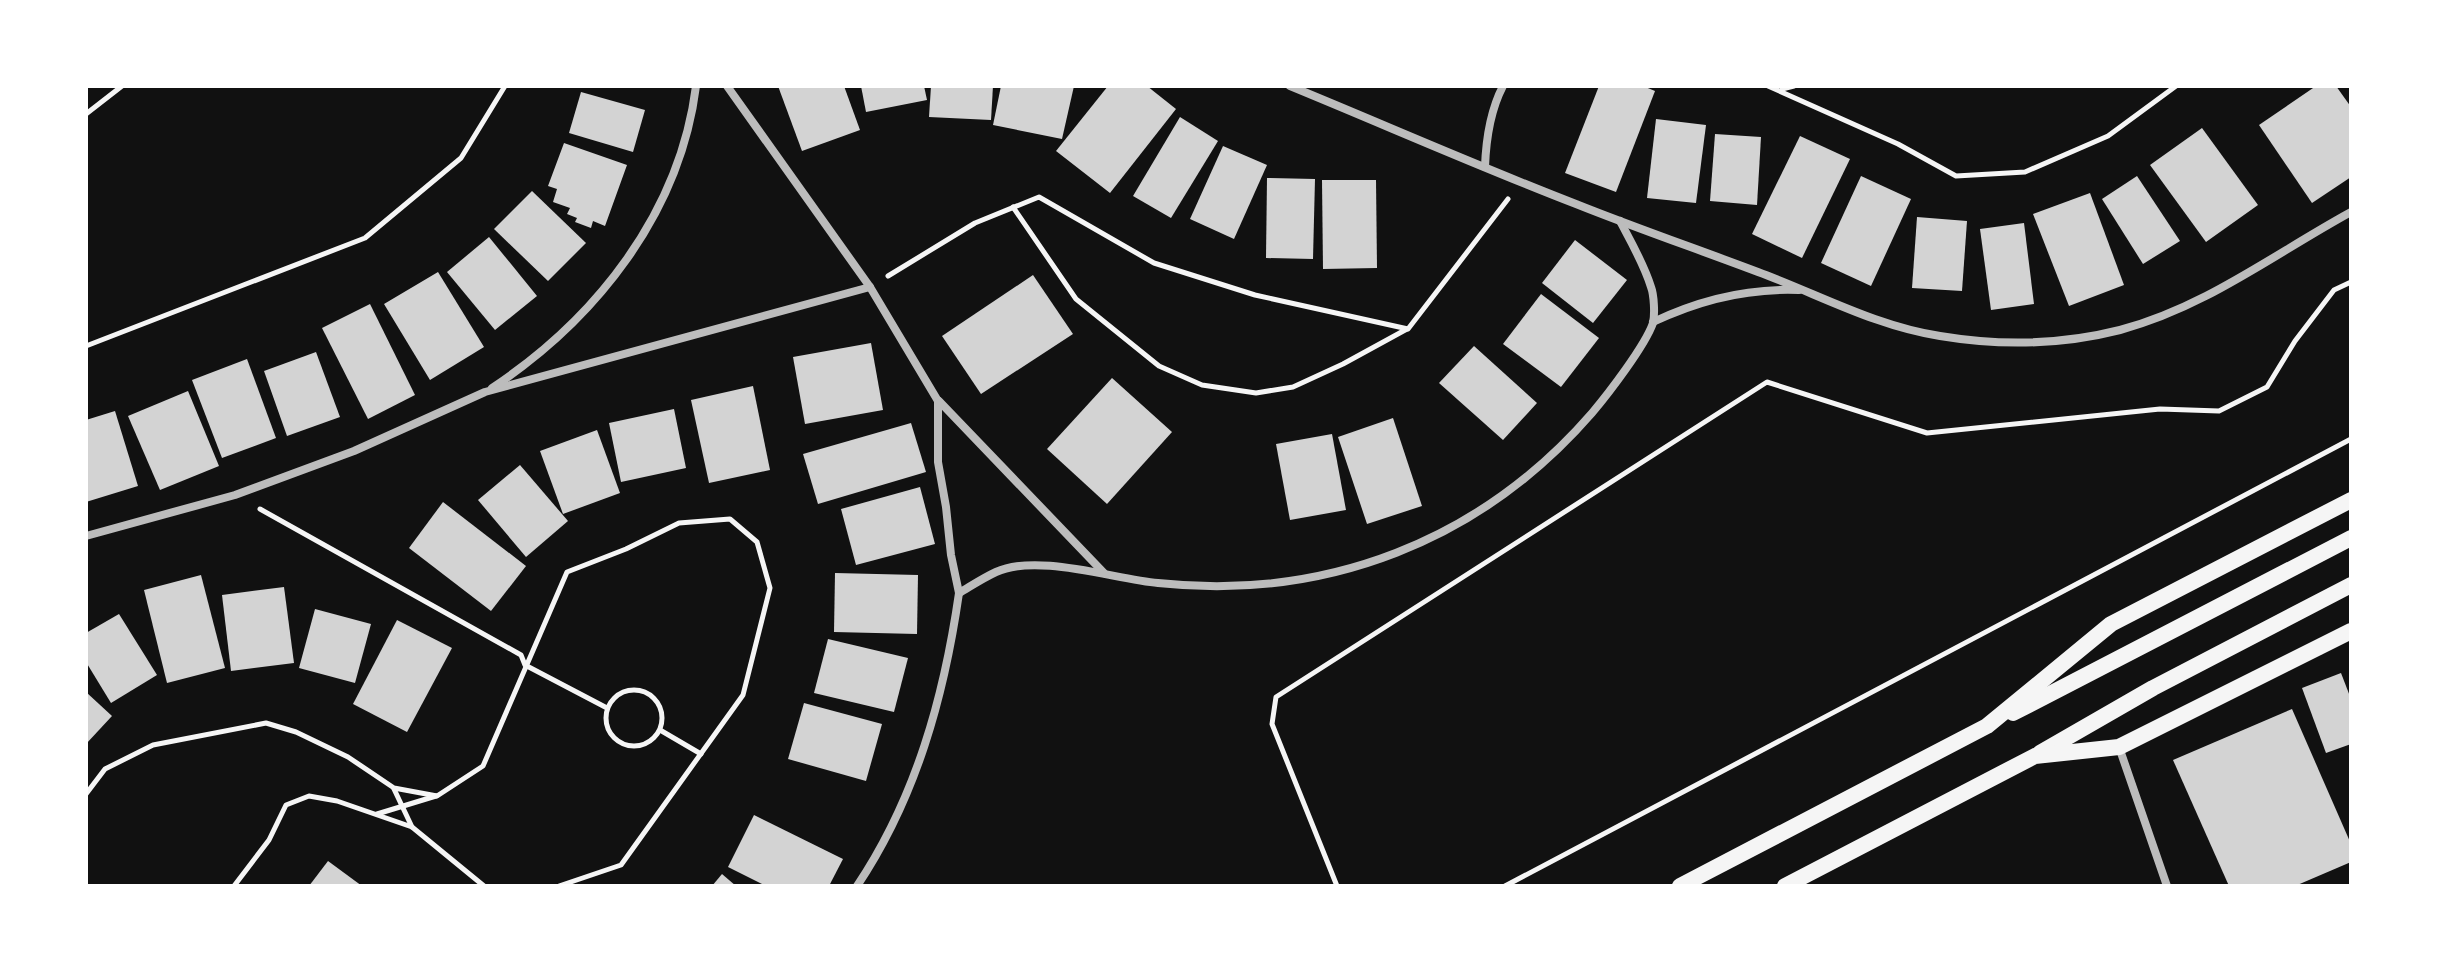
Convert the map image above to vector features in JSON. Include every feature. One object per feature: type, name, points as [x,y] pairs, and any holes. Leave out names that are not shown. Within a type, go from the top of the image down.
[{"type":"main road","points":[[1987,726],[2111,624],[2351,500]]},
{"type":"main road","points":[[1680,886],[2351,538]]},
{"type":"main road","points":[[1785,886],[1809,880],[2153,688],[2351,585]]},
{"type":"main road","points":[[2035,756],[2119,747],[2351,631]]},
{"type":"street","points":[[485,392],[559,338],[592,305],[621,268],[646,229],[667,187],[683,142],[696,86]]},
{"type":"street","points":[[727,86],[870,287],[938,401],[1105,574]]},
{"type":"street","points":[[1290,86],[1521,182],[1807,290],[1849,310],[1892,326],[1938,336],[2030,343],[2075,339],[2147,322],[2202,300],[2351,212]]},
{"type":"street","points":[[1485,167],[1491,116],[1503,86]]},
{"type":"street","points":[[959,593],[998,570],[1039,565],[1155,583],[1207,587],[1259,586],[1310,579],[1409,549],[1467,519],[1500,499],[1572,436],[1630,362],[1653,322],[1652,289],[1620,221]]},
{"type":"street","points":[[86,536],[235,495],[354,451],[485,392],[870,287]]},
{"type":"street","points":[[1653,322],[1682,308],[1712,300],[1770,290],[1807,290]]},
{"type":"street","points":[[857,886],[893,823],[918,768],[951,653],[959,593],[938,462],[938,401]]},
{"type":"street","points":[[2119,747],[2167,886]]},
{"type":"path","points":[[86,114],[122,86]]},
{"type":"path","points":[[86,346],[365,238],[461,158],[505,86]]},
{"type":"path","points":[[1768,86],[1898,144],[1956,176],[2025,172],[2108,136],[2176,86]]},
{"type":"path","points":[[1781,90],[1794,86]]},
{"type":"path","points":[[1013,207],[1076,299],[1159,366],[1202,385],[1256,393],[1293,387],[1408,329],[1521,182]]},
{"type":"path","points":[[870,287],[975,223],[1039,197],[1154,263],[1255,295],[1408,329]]},
{"type":"path","points":[[1337,886],[1272,724],[1276,697],[1767,382],[1927,433],[2160,409],[2219,411],[2267,387],[2295,341],[2334,290],[2351,282]]},
{"type":"path","points":[[1505,886],[2351,439]]},
{"type":"path","points":[[235,495],[521,655],[525,665],[607,708]]},
{"type":"path","points":[[374,814],[437,796],[483,766],[567,572],[626,549],[679,523],[730,519],[757,542],[770,588],[743,695],[621,865],[559,886]]},
{"type":"path","points":[[634,689],[644,692],[653,696],[662,710],[660,730],[648,743],[639,746],[620,743],[611,736],[607,727],[607,708],[612,699],[624,691],[634,689]]},
{"type":"path","points":[[86,794],[105,769],[153,745],[266,723],[296,732],[348,757],[394,788],[437,796]]},
{"type":"path","points":[[660,730],[701,754]]},
{"type":"path","points":[[394,788],[412,827]]},
{"type":"path","points":[[234,886],[269,840],[286,805],[309,796],[337,801],[412,827],[484,886]]},
{"type":"building","points":[[778,86],[844,86],[860,130],[802,151]]},
{"type":"building","points":[[861,86],[924,86],[927,100],[866,112]]},
{"type":"building","points":[[931,86],[993,86],[991,120],[929,117]]},
{"type":"building","points":[[1001,86],[1074,86],[1062,139],[993,125]]},
{"type":"building","points":[[1108,86],[1147,86],[1176,109],[1110,193],[1056,151]]},
{"type":"building","points":[[1599,86],[1643,86],[1655,91],[1616,192],[1565,173]]},
{"type":"building","points":[[2316,86],[2336,86],[2351,107],[2351,177],[2312,203],[2259,125]]},
{"type":"building","points":[[581,92],[645,110],[633,152],[569,133]]},
{"type":"building","points":[[1180,117],[1218,141],[1171,218],[1133,196]]},
{"type":"building","points":[[1656,119],[1706,125],[1696,203],[1647,198]]},
{"type":"building","points":[[2202,128],[2258,205],[2206,242],[2150,165]]},
{"type":"building","points":[[1715,134],[1761,137],[1757,205],[1710,201]]},
{"type":"building","points":[[1800,136],[1850,159],[1802,258],[1752,234]]},
{"type":"building","points":[[564,143],[627,165],[605,226],[593,221],[591,228],[575,222],[577,218],[567,214],[570,208],[553,202],[557,189],[548,186]]},
{"type":"building","points":[[1223,146],[1267,165],[1234,239],[1190,219]]},
{"type":"building","points":[[1861,176],[1911,199],[1871,286],[1821,263]]},
{"type":"building","points":[[2137,176],[2180,241],[2143,264],[2102,199]]},
{"type":"building","points":[[1267,178],[1315,179],[1313,259],[1266,258]]},
{"type":"building","points":[[1322,180],[1376,180],[1377,268],[1323,269]]},
{"type":"building","points":[[532,191],[586,243],[548,281],[494,229]]},
{"type":"building","points":[[2090,193],[2124,285],[2069,306],[2033,214]]},
{"type":"building","points":[[1917,217],[1967,221],[1962,291],[1912,288]]},
{"type":"building","points":[[2024,223],[2034,304],[1991,310],[1980,229]]},
{"type":"building","points":[[489,237],[537,296],[495,330],[447,272]]},
{"type":"building","points":[[1575,240],[1627,280],[1593,323],[1542,283]]},
{"type":"building","points":[[438,272],[484,347],[430,380],[384,304]]},
{"type":"building","points":[[1033,275],[1073,334],[981,394],[942,336]]},
{"type":"building","points":[[1541,294],[1599,338],[1561,387],[1503,344]]},
{"type":"building","points":[[370,304],[415,395],[368,419],[322,328]]},
{"type":"building","points":[[871,343],[883,410],[805,424],[793,357]]},
{"type":"building","points":[[1474,346],[1537,403],[1503,440],[1439,383]]},
{"type":"building","points":[[316,352],[340,417],[287,436],[264,371]]},
{"type":"building","points":[[247,359],[276,438],[222,458],[192,380]]},
{"type":"building","points":[[1112,378],[1172,432],[1107,504],[1047,449]]},
{"type":"building","points":[[753,386],[770,470],[709,483],[691,400]]},
{"type":"building","points":[[188,391],[219,466],[160,490],[128,416]]},
{"type":"building","points":[[674,409],[686,468],[621,482],[609,423]]},
{"type":"building","points":[[115,411],[138,486],[86,502],[86,420]]},
{"type":"building","points":[[1393,418],[1422,506],[1367,524],[1338,437]]},
{"type":"building","points":[[911,423],[926,472],[818,504],[803,454]]},
{"type":"building","points":[[597,430],[620,493],[563,514],[540,451]]},
{"type":"building","points":[[1332,434],[1346,510],[1290,520],[1276,444]]},
{"type":"building","points":[[520,465],[568,521],[526,557],[478,500]]},
{"type":"building","points":[[920,487],[935,544],[856,565],[841,509]]},
{"type":"building","points":[[443,502],[526,566],[491,611],[409,548]]},
{"type":"building","points":[[835,573],[918,575],[917,634],[834,632]]},
{"type":"building","points":[[201,575],[225,668],[167,683],[144,590]]},
{"type":"building","points":[[284,587],[294,663],[231,671],[222,595]]},
{"type":"building","points":[[315,609],[371,624],[355,683],[299,668]]},
{"type":"building","points":[[119,614],[157,675],[111,703],[86,662],[86,633]]},
{"type":"building","points":[[397,620],[452,648],[407,732],[353,704]]},
{"type":"building","points":[[828,639],[908,658],[894,712],[814,693]]},
{"type":"building","points":[[2341,673],[2351,699],[2351,744],[2326,753],[2302,688]]},
{"type":"building","points":[[86,692],[112,716],[86,744]]},
{"type":"building","points":[[804,703],[882,724],[866,781],[788,759]]},
{"type":"building","points":[[2292,709],[2351,844],[2351,862],[2295,886],[2229,886],[2173,760]]},
{"type":"building","points":[[754,815],[843,859],[829,886],[766,886],[728,867]]},
{"type":"building","points":[[328,861],[362,886],[309,886]]},
{"type":"building","points":[[722,874],[736,886],[712,886]]}]
